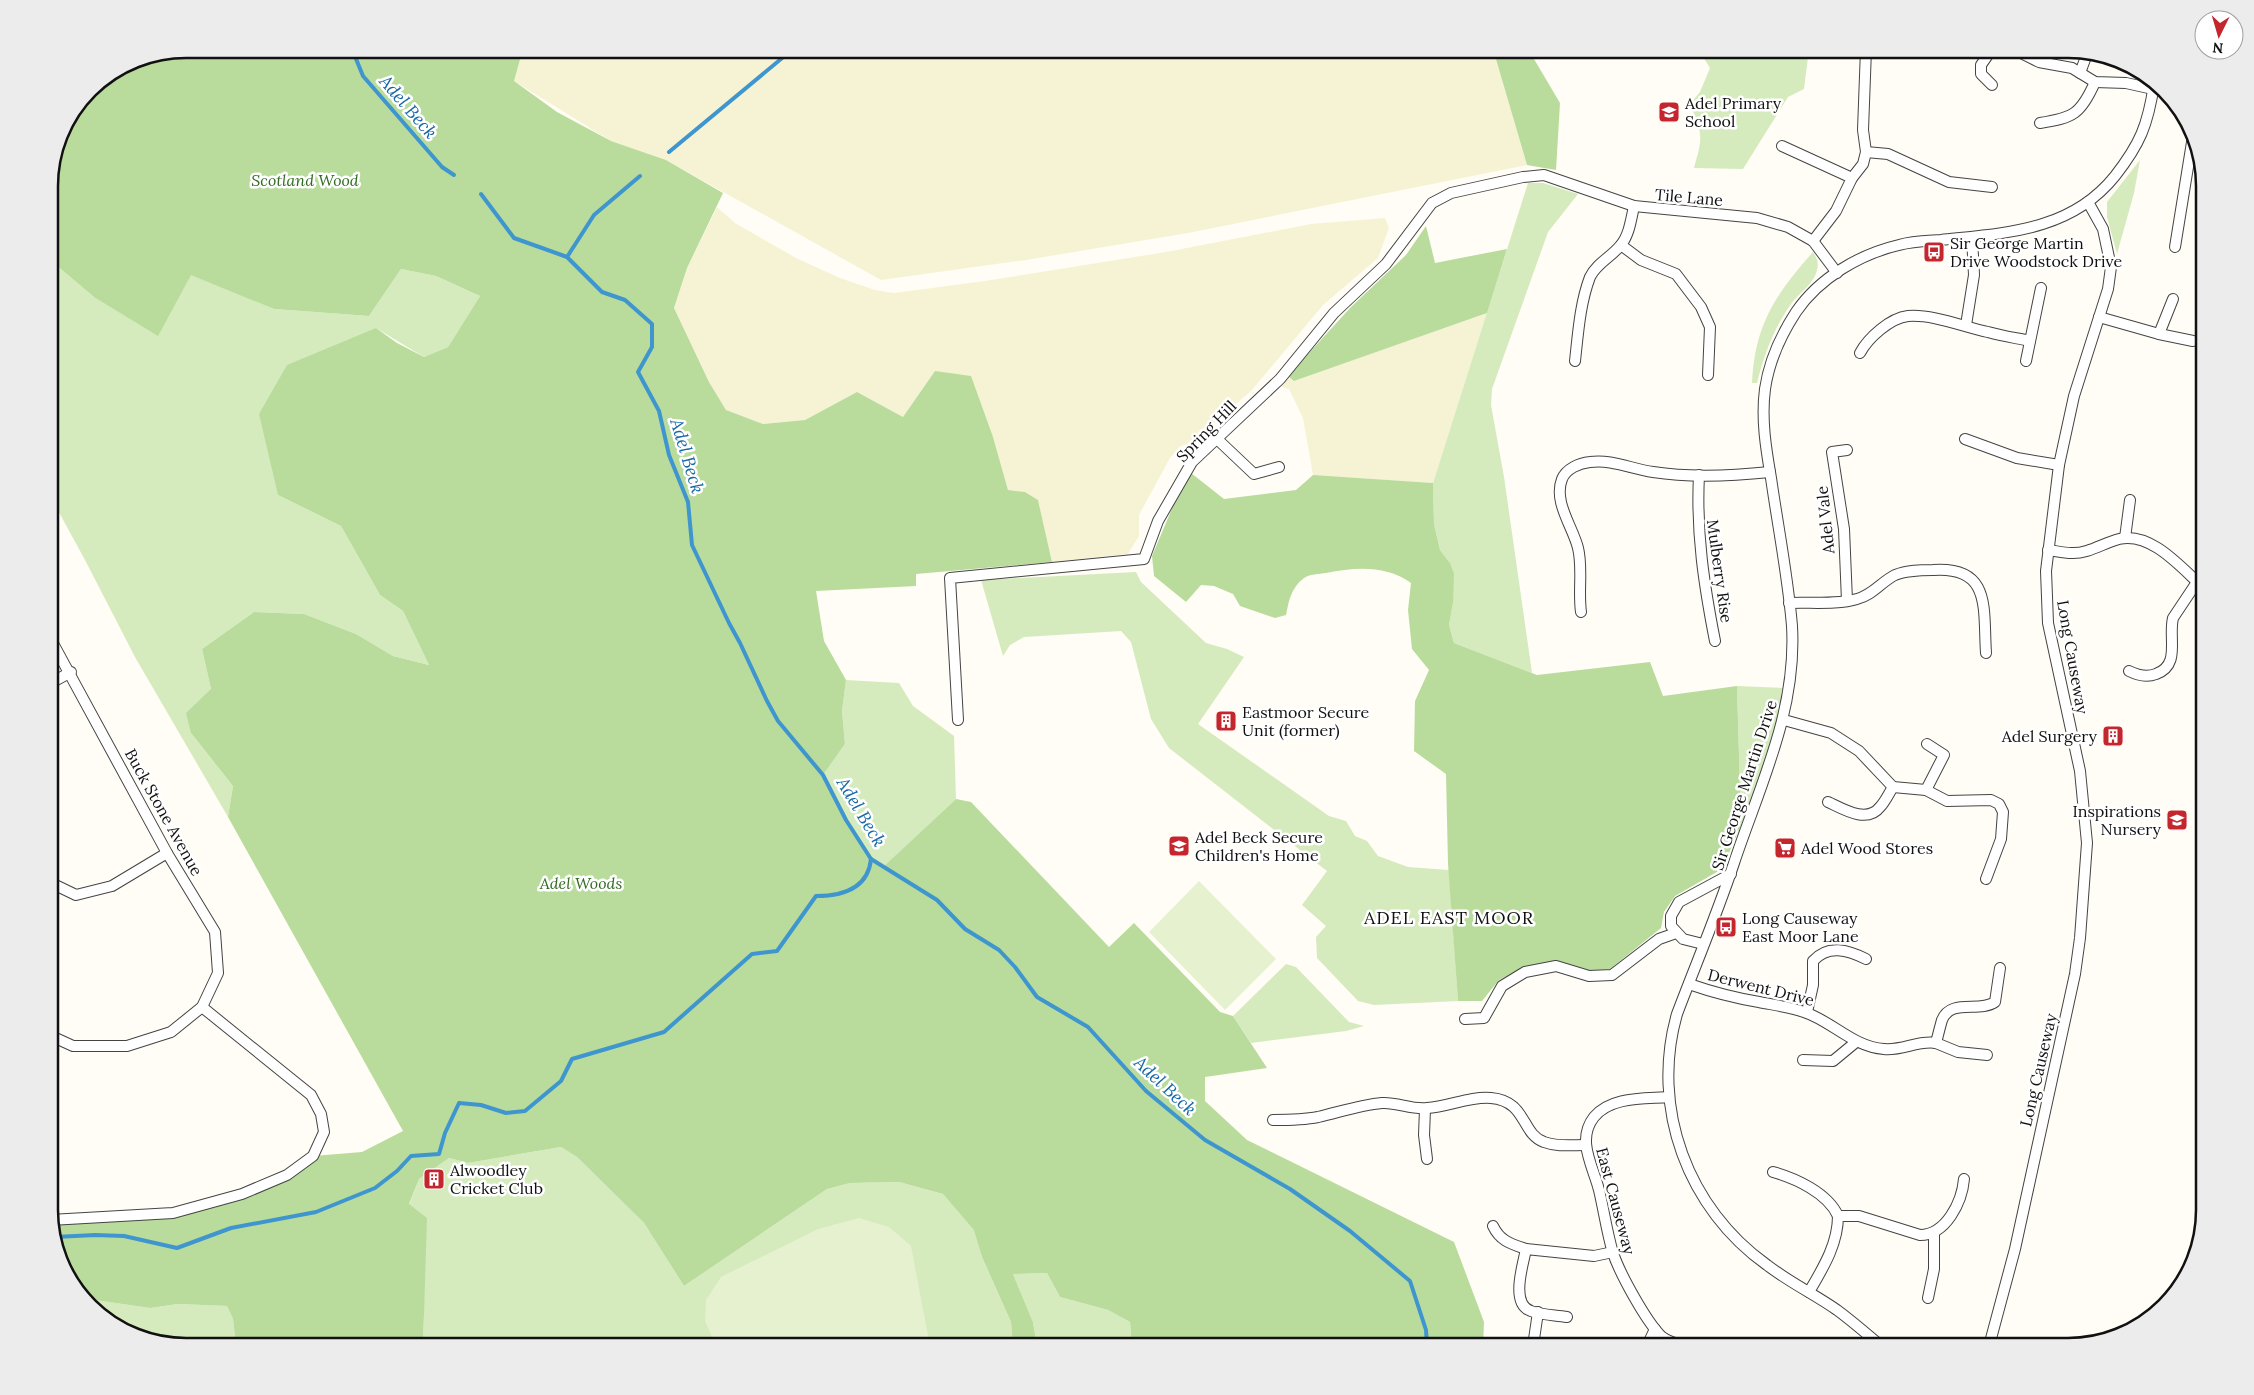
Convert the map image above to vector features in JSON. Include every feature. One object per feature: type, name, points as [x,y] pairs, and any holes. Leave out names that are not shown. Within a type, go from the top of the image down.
[{"type":"street","points":[[1813,241],[1836,211],[1852,178],[1863,164],[1866,152],[1862,130],[1866,58]]},
{"type":"street","points":[[1985,58],[1981,74],[1992,85]]},
{"type":"street","points":[[2030,58],[2038,62],[2062,66],[2080,72],[2094,82],[2149,86]]},
{"type":"street","points":[[2080,72],[2085,59]]},
{"type":"street","points":[[2040,123],[2070,117],[2077,112],[2094,82]]},
{"type":"street","points":[[2088,202],[2110,182],[2131,155],[2145,129],[2153,90]]},
{"type":"street","points":[[1782,146],[1852,178]]},
{"type":"street","points":[[1866,152],[1888,154],[1949,182],[1992,187]]},
{"type":"street","points":[[2175,247],[2193,157]]},
{"type":"street","name":"Tile Lane","points":[[1523,177],[1544,175],[1634,206],[1757,218],[1788,227],[1813,241],[1837,273]]},
{"type":"street","name":"Spring Hill","points":[[958,720],[950,578],[1144,559],[1158,521],[1187,470],[1216,438],[1280,379],[1334,313],[1386,264],[1432,203],[1452,193],[1523,177]]},
{"type":"street","name":"Sir George Martin Drive","points":[[1871,1338],[1838,1311],[1766,1266],[1746,1249],[1707,1205],[1692,1178],[1679,1148],[1669,1097],[1668,1070],[1672,1029],[1731,874],[1784,720],[1790,688],[1792,653],[1789,603],[1770,472],[1763,404],[1765,387],[1775,350],[1797,310],[1813,292],[1837,273],[1865,256],[1900,244],[2019,231],[2058,220],[2088,202]]},
{"type":"street","name":"Long Causeway","points":[[1991,1338],[2015,1249],[2075,974],[2080,938],[2087,843],[2080,771],[2048,623],[2046,603],[2048,550],[2059,465],[2074,396],[2108,290],[2111,267],[2104,228],[2088,202]]},
{"type":"street","points":[[1575,361],[1580,320],[1590,276],[1621,245],[1629,228],[1634,206]]},
{"type":"street","points":[[1966,326],[1974,276],[1972,237]]},
{"type":"street","points":[[1621,245],[1641,260],[1676,274],[1701,307],[1710,327],[1708,375]]},
{"type":"street","points":[[2026,361],[2041,288]]},
{"type":"street","points":[[2159,334],[2173,299]]},
{"type":"street","points":[[1860,353],[1869,340],[1895,320],[1906,316],[1916,316],[1966,326],[2030,341]]},
{"type":"street","points":[[2099,318],[2193,341]]},
{"type":"street","points":[[1216,438],[1254,474],[1280,467]]},
{"type":"street","points":[[1965,439],[2017,458],[2059,465]]},
{"type":"street","name":"Adel Vale","points":[[1846,601],[1844,529],[1832,452],[1847,450]]},
{"type":"street","points":[[1581,612],[1579,551],[1564,509],[1560,490],[1562,479],[1566,472],[1576,465],[1589,462],[1608,462],[1654,472],[1699,475],[1741,475],[1770,472]]},
{"type":"street","name":"Mulberry Rise","points":[[1699,475],[1697,515],[1701,563],[1715,641]]},
{"type":"street","points":[[2125,538],[2130,500]]},
{"type":"street","points":[[2048,550],[2072,553],[2084,552],[2125,538],[2142,541],[2154,546],[2196,581]]},
{"type":"street","points":[[1789,603],[1846,601],[1867,596],[1898,574],[1942,569],[1959,571],[1970,577],[1979,588],[1982,600],[1986,652]]},
{"type":"street","points":[[2129,670],[2142,676],[2152,676],[2161,672],[2168,665],[2173,646],[2171,626],[2173,618],[2196,591]]},
{"type":"street","name":"Buck Stone Avenue","points":[[58,651],[168,853],[215,932],[218,973],[202,1007]]},
{"type":"street","points":[[58,679],[71,672]]},
{"type":"street","points":[[1784,720],[1831,733],[1859,751],[1893,787],[1926,790],[1947,801],[1991,800],[1999,804],[2003,812],[2001,839],[1986,879]]},
{"type":"street","points":[[1926,744],[1944,755],[1926,790]]},
{"type":"street","points":[[1828,802],[1854,813],[1865,815],[1874,813],[1881,807],[1893,787]]},
{"type":"street","points":[[58,886],[76,895],[112,886],[168,853]]},
{"type":"street","points":[[1703,944],[1683,939],[1676,933],[1671,926],[1671,916],[1680,902],[1731,874]]},
{"type":"street","points":[[1465,1019],[1484,1018],[1502,986],[1525,972],[1556,966],[1590,976],[1612,975],[1659,940],[1676,933]]},
{"type":"street","points":[[1807,1012],[1813,984],[1813,961],[1820,953],[1832,950],[1850,952],[1866,959]]},
{"type":"street","points":[[1936,1043],[1943,1019],[1951,1009],[1958,1007],[1981,1008],[1995,1002],[2000,968]]},
{"type":"street","name":"Derwent Drive","points":[[1689,984],[1718,994],[1807,1012],[1856,1042],[1883,1050],[1900,1049],[1928,1041],[1958,1052],[1987,1055]]},
{"type":"street","points":[[58,1039],[74,1046],[127,1046],[172,1032],[202,1007],[311,1095],[321,1114],[324,1132],[313,1156],[287,1175],[242,1194],[173,1213],[58,1220]]},
{"type":"street","points":[[1803,1060],[1833,1062],[1856,1042]]},
{"type":"street","name":"East Causeway","points":[[1666,1338],[1655,1328],[1620,1271],[1613,1252],[1597,1180],[1585,1145],[1592,1118],[1610,1104],[1628,1100],[1669,1097]]},
{"type":"street","points":[[1273,1120],[1319,1117],[1349,1108],[1385,1103],[1425,1109],[1489,1098],[1500,1100],[1520,1112],[1533,1136],[1543,1142],[1556,1146],[1585,1145]]},
{"type":"street","points":[[1425,1109],[1424,1135],[1427,1159]]},
{"type":"street","points":[[1773,1172],[1802,1182],[1831,1205],[1838,1216],[1838,1227],[1833,1245],[1826,1263],[1809,1292]]},
{"type":"street","points":[[1838,1216],[1858,1216],[1920,1235],[1934,1233],[1945,1224],[1954,1208],[1960,1195],[1964,1178]]},
{"type":"street","points":[[1493,1226],[1498,1236],[1507,1242],[1526,1248],[1594,1256],[1613,1252]]},
{"type":"street","points":[[1928,1298],[1934,1269],[1934,1233]]},
{"type":"street","points":[[1526,1248],[1518,1294],[1522,1304],[1530,1311],[1567,1317]]},
{"type":"street","points":[[1534,1338],[1538,1312]]},
{"type":"street","points":[[1651,1338],[1655,1328]]},
{"type":"shaded area","points":[[520,58],[1496,58],[1527,165],[1188,233],[1026,260],[881,280],[666,160],[611,141],[514,81]]},
{"type":"shaded area","points":[[717,207],[735,223],[796,258],[840,278],[875,290],[894,293],[985,281],[1166,252],[1311,224],[1385,218],[1389,228],[1378,258],[1323,305],[1252,390],[1190,443],[1181,446],[1170,458],[1139,515],[1139,536],[1128,554],[1052,562],[1038,500],[1025,492],[1008,490],[993,437],[935,371],[903,417],[857,392],[805,420],[763,424],[726,410],[709,382],[674,308],[687,268]]},
{"type":"shaded area","points":[[1487,313],[1433,483],[1313,475],[1303,418],[1289,389],[1281,387],[1288,376],[1294,381]]},
{"type":"green space","name":"Adel Woods","points":[[177,58],[520,58],[514,81],[557,112],[611,141],[666,160],[723,193],[687,268],[674,308],[709,382],[726,410],[763,424],[805,420],[857,392],[903,417],[935,371],[971,376],[993,437],[1008,490],[1025,492],[1038,500],[1052,562],[916,574],[916,586],[816,591],[824,641],[846,680],[842,711],[845,744],[823,775],[846,820],[871,859],[884,866],[956,799],[971,802],[1109,947],[1134,923],[1220,1012],[1233,1016],[1267,1068],[1205,1077],[1205,1101],[1247,1140],[1454,1242],[1484,1322],[1483,1338],[1131,1338],[1130,1322],[1108,1310],[1060,1297],[1047,1273],[1013,1274],[1033,1322],[1036,1338],[1012,1338],[1011,1322],[982,1257],[974,1230],[943,1194],[899,1182],[850,1183],[827,1189],[684,1286],[644,1223],[577,1157],[561,1147],[468,1163],[449,1158],[419,1179],[409,1204],[427,1218],[423,1338],[235,1338],[233,1319],[227,1306],[178,1304],[150,1308],[95,1300],[75,1274],[67,1258],[62,1243],[58,1220],[173,1213],[242,1194],[313,1156],[362,1152],[403,1131],[228,817],[233,786],[191,733],[186,713],[211,689],[202,649],[254,612],[304,614],[356,634],[393,656],[429,665],[403,611],[380,595],[341,526],[278,495],[259,414],[287,365],[376,328],[397,343],[424,357],[448,347],[480,296],[436,276],[401,269],[369,316],[274,309],[191,275],[158,336],[94,297],[58,267],[58,177],[62,152],[67,137],[79,114],[95,95],[121,75],[152,62]]},
{"type":"green space","points":[[1496,58],[1534,58],[1560,103],[1556,170],[1527,165]]},
{"type":"green space","points":[[1704,58],[1808,58],[1804,89],[1788,97],[1743,169],[1694,168],[1700,136],[1690,104],[1700,92],[1710,68]]},
{"type":"green space","points":[[2140,160],[2134,193],[2117,254],[2107,217],[2107,202]]},
{"type":"green space","points":[[1528,183],[1543,183],[1578,194],[1548,232],[1492,389],[1491,405],[1504,477],[1532,673],[1454,643],[1449,625],[1453,603],[1450,563],[1440,550],[1434,524],[1433,483]]},
{"type":"green space","points":[[1426,226],[1435,263],[1507,249],[1487,313],[1294,381],[1288,376],[1351,307],[1406,255]]},
{"type":"green space","points":[[1813,252],[1818,263],[1815,275],[1810,284],[1794,300],[1785,313],[1770,342],[1757,383],[1752,383],[1757,344],[1769,312],[1788,282]]},
{"type":"green space","points":[[58,267],[94,297],[191,274],[274,309],[369,316],[401,269],[436,276],[480,296],[448,347],[424,357],[376,328],[278,495],[341,526],[380,595],[403,611],[429,665],[393,656],[356,634],[304,614],[254,612],[202,649],[211,689],[191,733],[233,786],[228,817],[135,657],[58,510]]},
{"type":"green space","points":[[1191,473],[1224,499],[1296,490],[1313,475],[1433,483],[1434,524],[1440,550],[1450,563],[1454,574],[1453,603],[1449,625],[1454,643],[1537,675],[1650,662],[1663,696],[1737,686],[1741,825],[1722,869],[1675,896],[1664,912],[1661,928],[1610,969],[1589,971],[1556,963],[1524,968],[1499,980],[1482,1001],[1458,1001],[1448,864],[1446,774],[1414,751],[1415,701],[1429,670],[1412,649],[1408,610],[1411,583],[1391,573],[1370,569],[1311,575],[1304,578],[1293,590],[1286,615],[1275,618],[1240,606],[1233,594],[1214,586],[1201,585],[1186,602],[1154,576],[1152,556],[1179,492]]},
{"type":"green space","points":[[1136,572],[1141,582],[1206,643],[1227,649],[1244,657],[1198,724],[1329,816],[1346,821],[1355,836],[1367,841],[1378,856],[1408,867],[1449,870],[1458,1001],[1374,1005],[1358,1001],[1317,958],[1316,937],[1326,926],[1302,905],[1327,871],[1169,748],[1151,719],[1131,642],[1121,631],[1024,637],[1010,645],[1003,656],[981,580]]},
{"type":"green space","points":[[846,680],[899,683],[913,706],[954,736],[956,799],[884,866],[871,859],[846,820],[823,775],[845,744],[842,711]]},
{"type":"green space","points":[[1737,686],[1783,688],[1772,741],[1741,825]]},
{"type":"green space","points":[[1199,881],[1276,959],[1225,1010],[1149,932]]},
{"type":"green space","points":[[1286,964],[1296,967],[1349,1022],[1364,1026],[1346,1031],[1251,1043],[1233,1016]]},
{"type":"green space","points":[[561,1147],[577,1157],[644,1223],[684,1286],[827,1189],[850,1183],[899,1182],[943,1194],[975,1230],[982,1257],[1011,1322],[1012,1338],[423,1338],[424,1319],[409,1205],[419,1179],[449,1158],[468,1163]]},
{"type":"green space","points":[[859,1218],[889,1227],[911,1246],[928,1338],[712,1338],[705,1321],[706,1300],[721,1277],[818,1229]]},
{"type":"green space","points":[[1047,1273],[1060,1297],[1108,1310],[1130,1322],[1131,1338],[1036,1338],[1033,1322],[1013,1274]]},
{"type":"green space","points":[[95,1300],[150,1308],[178,1304],[227,1306],[233,1319],[235,1338],[169,1336],[137,1328],[121,1320]]},
{"type":"waterway","name":"Adel Beck","points":[[356,58],[363,76],[442,167],[454,175]]},
{"type":"waterway","points":[[669,152],[782,58]]},
{"type":"waterway","points":[[567,257],[594,215],[640,176]]},
{"type":"waterway","name":"Adel Beck","points":[[481,194],[514,238],[567,257],[602,292],[625,300],[652,324],[652,347],[638,372],[659,411],[669,455],[688,502],[692,545],[778,721],[823,775],[846,820],[871,859],[937,900],[965,929],[999,950],[1015,967],[1037,997],[1088,1027],[1146,1091],[1205,1140],[1290,1189],[1350,1231],[1410,1281],[1426,1330],[1426,1338]]},
{"type":"waterway","points":[[61,1237],[124,1236],[177,1248],[231,1228],[316,1212],[375,1188],[397,1171],[411,1156],[439,1154],[445,1133],[459,1103],[481,1105],[506,1113],[525,1111],[561,1081],[572,1059],[664,1032],[752,954],[777,951],[816,896],[844,892],[859,884],[869,869],[871,859]]},
{"type":"place","name":"Adel Primary School","points":[[1669,112]]},
{"type":"place","name":"Sir George Martin Drive Woodstock Drive","points":[[1934,252]]},
{"type":"place","name":"Eastmoor Secure Unit (former)","points":[[1226,721]]},
{"type":"place","name":"Adel Surgery","points":[[2113,736]]},
{"type":"place","name":"Inspirations Nursery","points":[[2177,820]]},
{"type":"place","name":"Adel Beck Secure Children's Home","points":[[1179,846]]},
{"type":"place","name":"Adel Wood Stores","points":[[1785,848]]},
{"type":"place","name":"Long Causeway East Moor Lane","points":[[1726,927]]},
{"type":"place","name":"Alwoodley Cricket Club","points":[[434,1179]]},
{"type":"district","name":"ADEL EAST MOOR","points":[[1449,918]]},
{"type":"park label","name":"Scotland Wood","points":[[305,180]]}]
